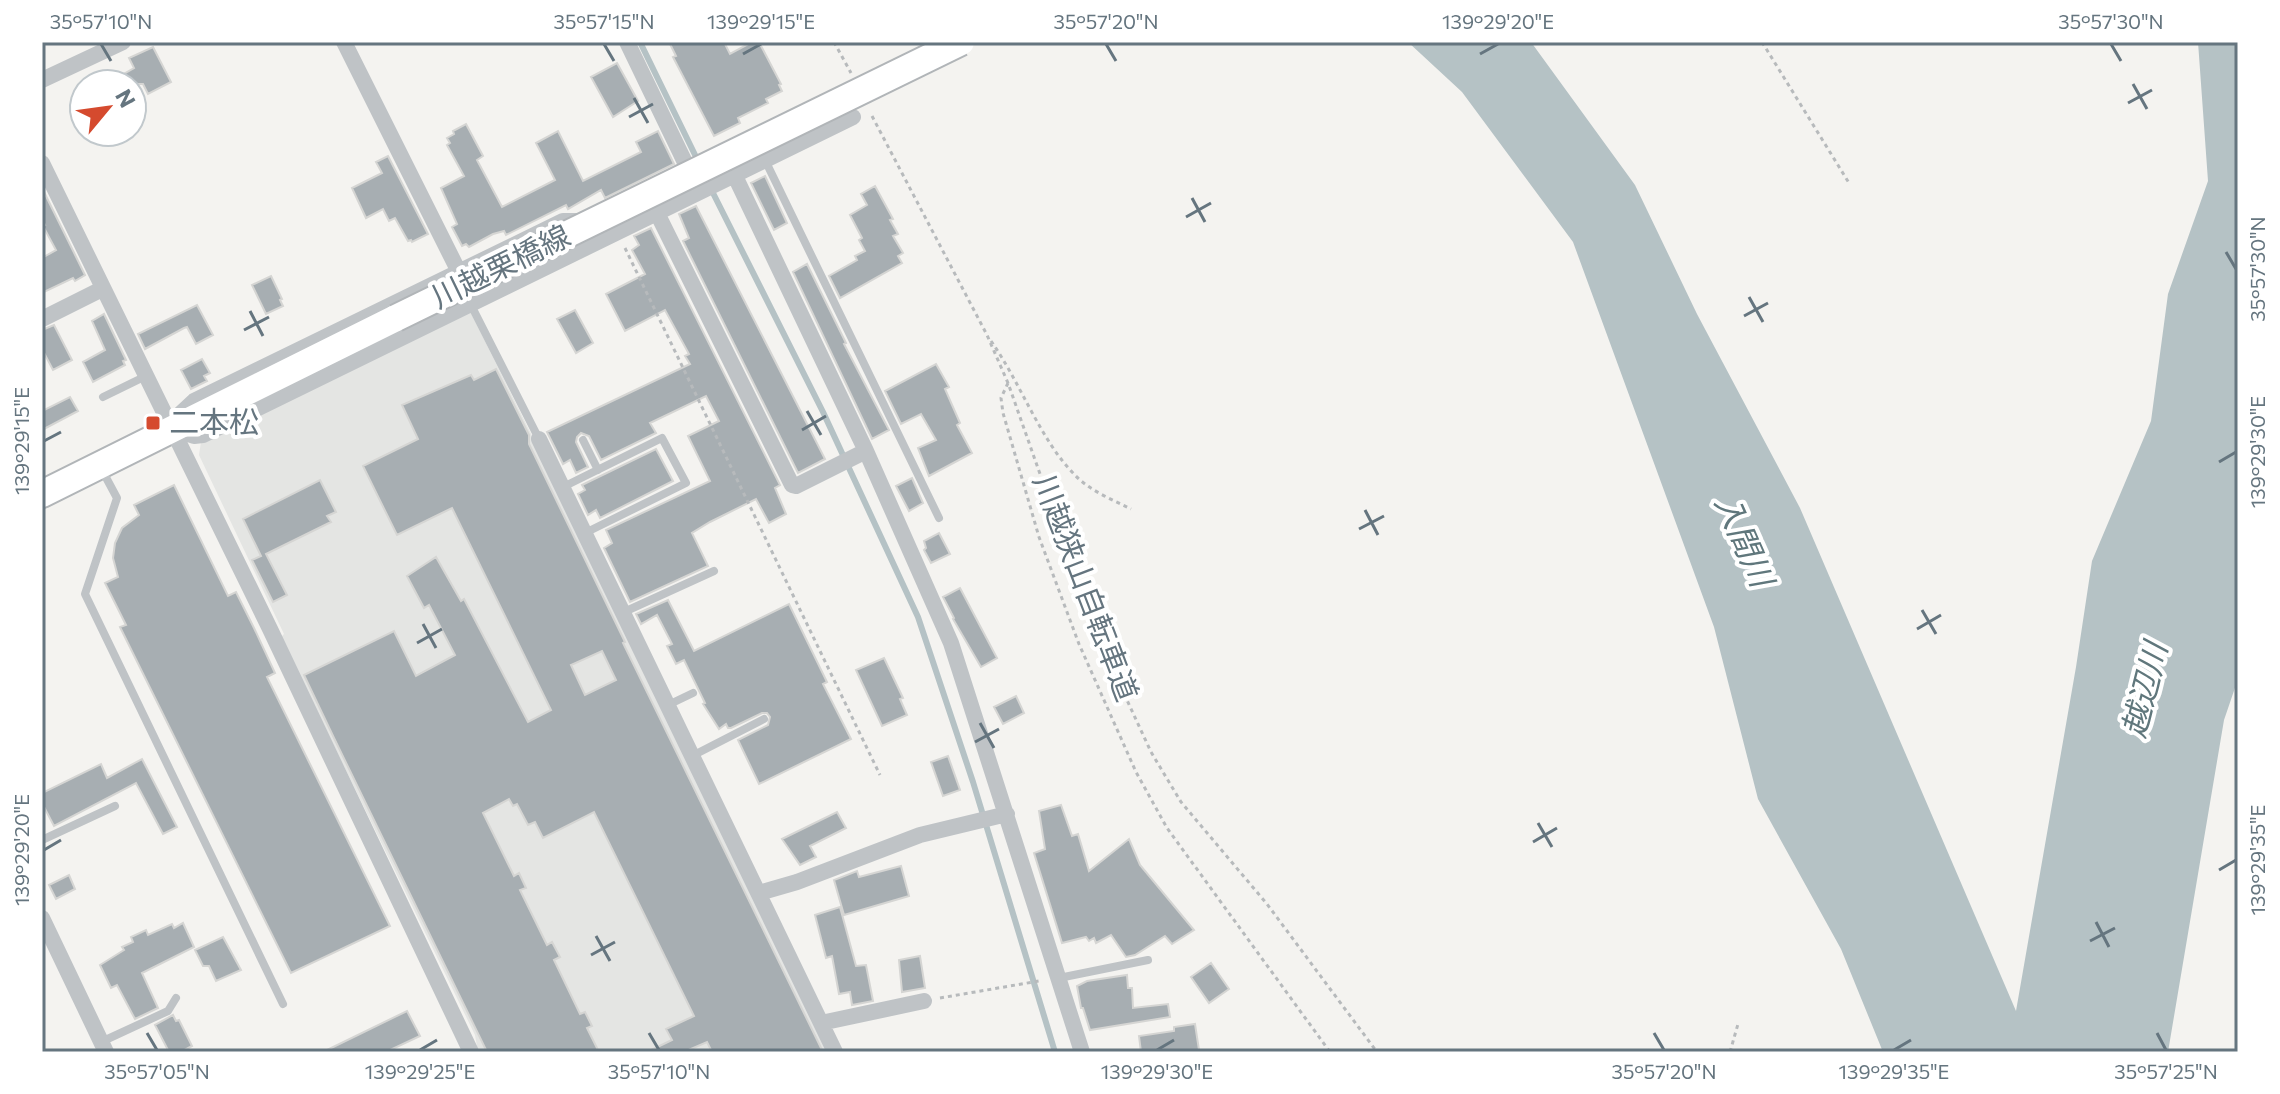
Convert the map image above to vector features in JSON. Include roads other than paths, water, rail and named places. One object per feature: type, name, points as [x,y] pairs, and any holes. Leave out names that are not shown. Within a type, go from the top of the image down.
[{"type":"main road","name":"川越栗橋線","points":[[42,494],[961,42]]},
{"type":"street","points":[[42,80],[123,42]]},
{"type":"street","points":[[344,42],[458,270]]},
{"type":"street","points":[[627,42],[699,191]]},
{"type":"street","points":[[173,429],[194,436],[203,435],[853,117]]},
{"type":"street","points":[[42,164],[173,429],[471,1052]]},
{"type":"street","points":[[734,174],[866,451],[951,643],[1082,1052]]},
{"type":"street","points":[[657,213],[792,485],[796,486],[866,451]]},
{"type":"street","points":[[173,429],[180,414],[194,401],[563,221],[581,220],[618,233]]},
{"type":"street","points":[[42,319],[102,289]]},
{"type":"street","points":[[539,439],[835,1052]]},
{"type":"street","points":[[759,893],[797,882],[920,835],[1007,814]]},
{"type":"street","points":[[42,918],[103,1047]]},
{"type":"street","points":[[821,1023],[924,1001]]},
{"type":"lane","points":[[764,160],[939,518]]},
{"type":"lane","points":[[471,305],[539,439]]},
{"type":"lane","points":[[103,397],[146,376]]},
{"type":"lane","points":[[563,487],[662,438],[686,483],[585,533]]},
{"type":"lane","points":[[583,440],[598,470]]},
{"type":"lane","points":[[100,465],[117,498],[85,594],[283,1004]]},
{"type":"lane","points":[[624,612],[714,571]]},
{"type":"lane","points":[[668,705],[693,693]]},
{"type":"lane","points":[[692,756],[764,719]]},
{"type":"lane","points":[[42,840],[115,806]]},
{"type":"lane","points":[[1059,978],[1148,960]]},
{"type":"lane","points":[[103,1047],[168,1011],[176,998]]},
{"type":"water","points":[[1408,42],[1531,42],[1635,185],[1697,314],[1800,508],[2016,1011],[2092,561],[2151,421],[2168,294],[2208,181],[2198,42],[2238,42],[2238,679],[2224,720],[2168,1052],[1883,1052],[1841,949],[1758,799],[1714,627],[1573,242],[1462,92]]},
{"type":"waterway","points":[[640,42],[698,161]]},
{"type":"waterway","points":[[711,189],[823,412],[918,617],[973,782],[1055,1052]]},
{"type":"place","name":"二本松","points":[[153,423]]},
{"type":"water label","name":"入間川","points":[[1744,541]]},
{"type":"water label","name":"越辺川","points":[[2145,690]]}]
